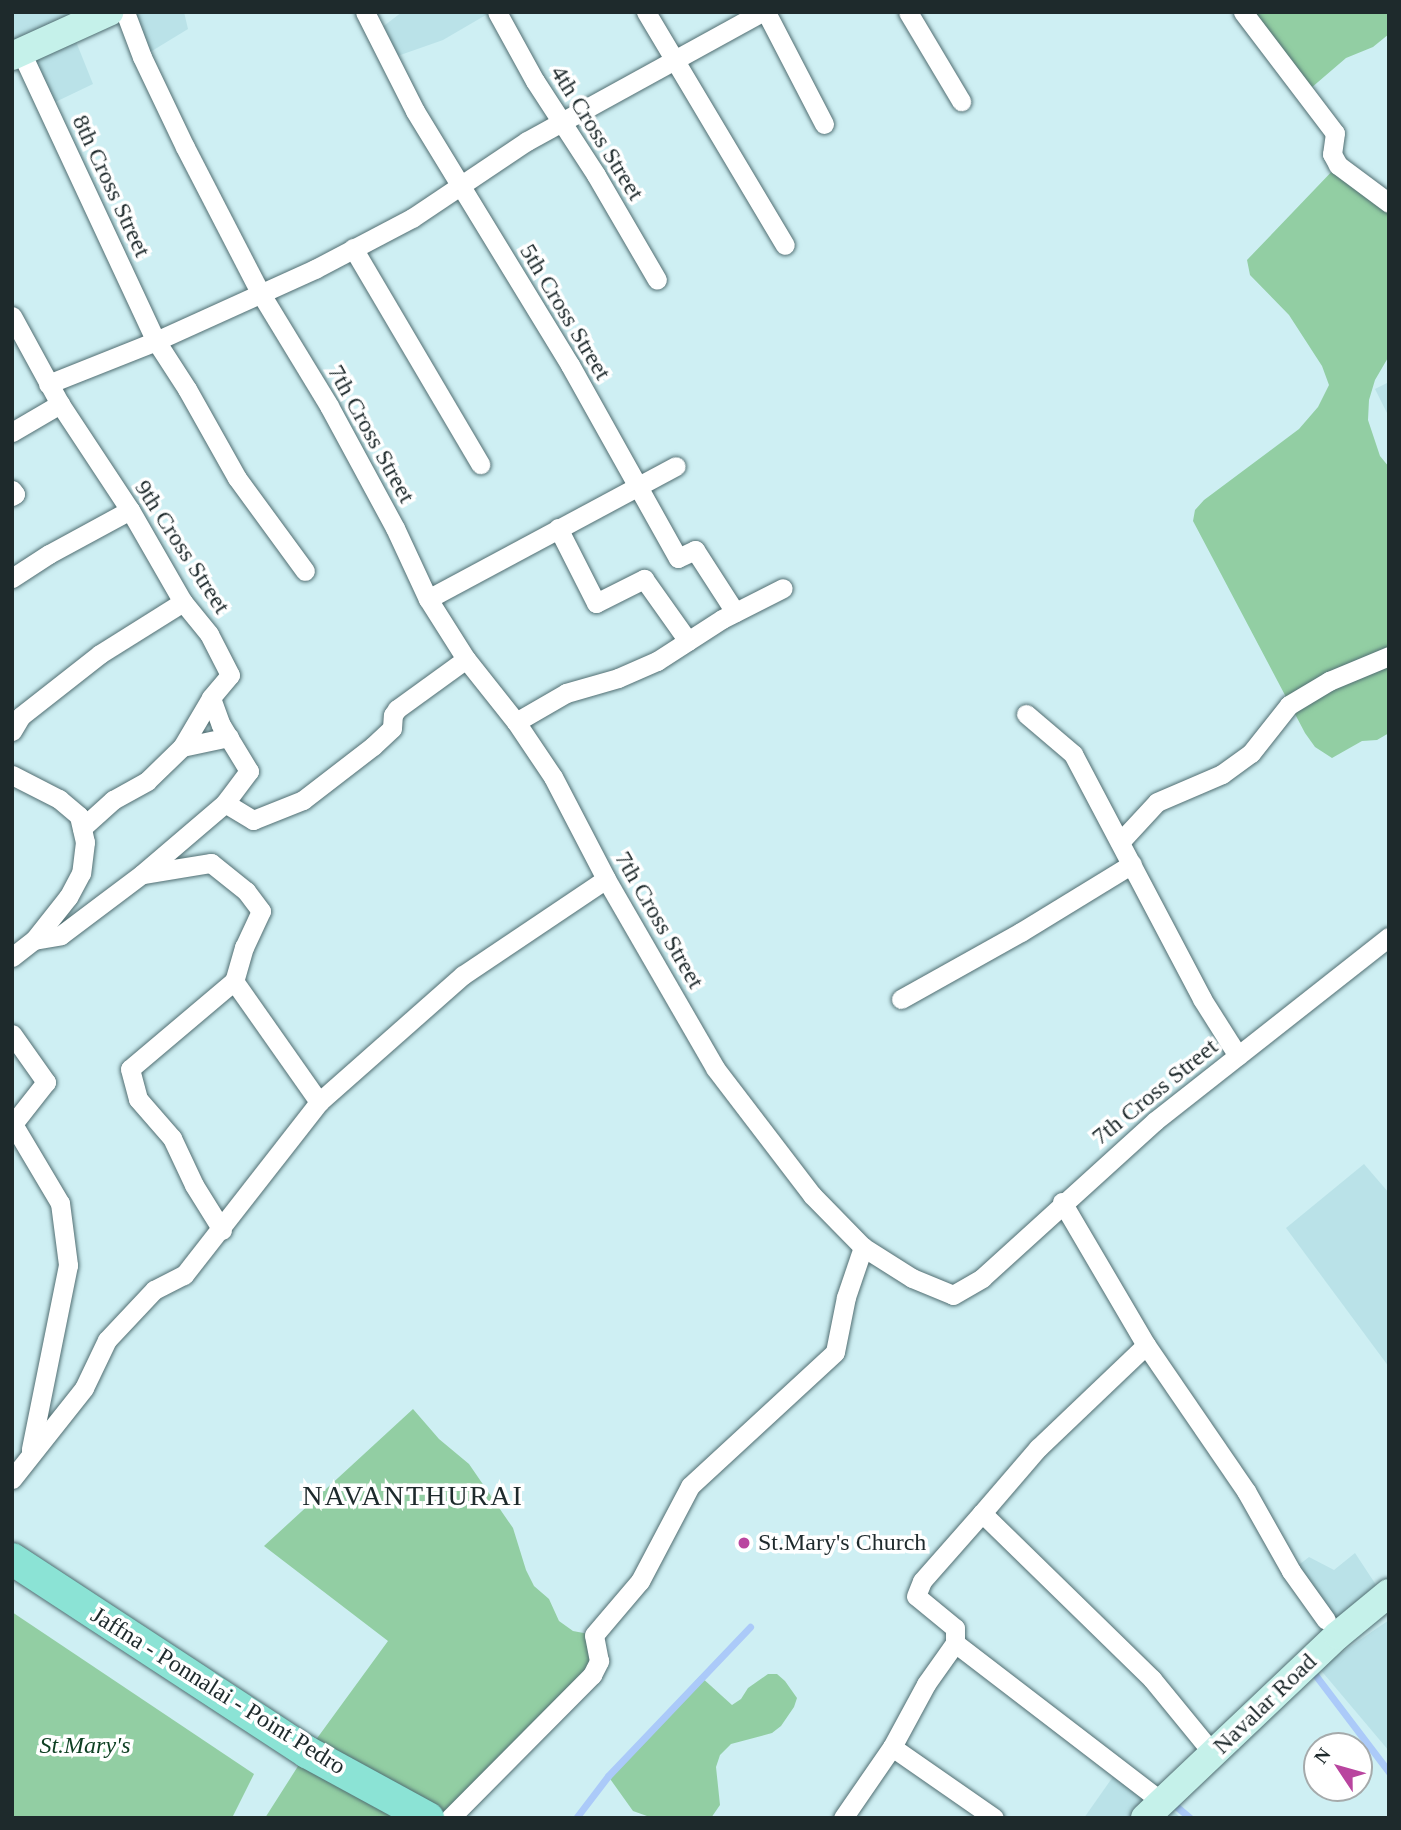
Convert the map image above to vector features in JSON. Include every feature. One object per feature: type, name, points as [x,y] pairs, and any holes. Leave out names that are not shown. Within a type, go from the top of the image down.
[{"type":"main road","name":"Jaffna - Ponnalai - Point Pedro","points":[[12,1559],[307,1752],[428,1818]]},
{"type":"street","points":[[17,54],[109,12]]},
{"type":"street","name":"7th Cross Street","points":[[125,12],[142,57],[185,147],[261,294],[329,407],[396,528],[428,599],[467,659],[516,722],[573,811],[606,879],[715,1068],[812,1195],[863,1247],[912,1279],[953,1295],[982,1278],[1062,1202],[1155,1121],[1389,937]]},
{"type":"street","name":"5th Cross Street","points":[[365,12],[415,111],[458,186],[570,365],[678,558],[695,550],[735,612]]},
{"type":"street","name":"4th Cross Street","points":[[497,12],[535,81],[657,280]]},
{"type":"street","points":[[646,12],[785,245]]},
{"type":"street","points":[[48,384],[156,341],[261,294],[412,218],[458,186],[562,122],[764,12],[824,124]]},
{"type":"street","points":[[908,12],[961,101]]},
{"type":"street","points":[[1243,12],[1335,133],[1332,154],[1338,165],[1389,204]]},
{"type":"street","name":"8th Cross Street","points":[[17,54],[156,341],[187,389],[237,478],[306,571]]},
{"type":"street","points":[[353,248],[480,464]]},
{"type":"street","name":"9th Cross Street","points":[[12,316],[60,404],[130,510],[183,602],[209,634],[230,675],[211,698]]},
{"type":"street","points":[[12,432],[60,404]]},
{"type":"street","points":[[428,599],[676,466]]},
{"type":"street","points":[[12,490],[15,494],[12,496]]},
{"type":"street","points":[[12,578],[49,554],[130,510]]},
{"type":"street","points":[[558,528],[596,603],[644,579],[688,641]]},
{"type":"street","points":[[516,722],[566,693],[618,678],[657,661],[735,612],[783,588]]},
{"type":"street","points":[[12,731],[21,716],[100,654],[183,602]]},
{"type":"street","points":[[1120,842],[1157,802],[1222,774],[1251,753],[1289,705],[1329,681],[1389,656]]},
{"type":"street","points":[[225,803],[253,820],[303,800],[392,728],[393,715],[397,709],[467,659]]},
{"type":"street","points":[[34,940],[61,935],[142,874],[225,803],[249,771],[211,698]]},
{"type":"street","points":[[82,828],[113,800],[147,781],[182,747],[211,698]]},
{"type":"street","points":[[1026,714],[1073,754],[1202,999],[1238,1056]]},
{"type":"street","points":[[182,747],[229,737]]},
{"type":"street","points":[[12,775],[59,799],[79,816],[85,842],[81,873],[68,897],[34,940],[12,957]]},
{"type":"street","points":[[142,874],[211,863],[246,891],[261,911],[244,947],[234,981],[130,1069],[138,1099],[172,1138],[194,1185],[222,1230]]},
{"type":"street","points":[[901,999],[1021,932],[1132,864]]},
{"type":"street","points":[[12,1479],[84,1388],[107,1340],[153,1290],[184,1275],[222,1230],[319,1102],[463,975],[606,879]]},
{"type":"street","points":[[234,981],[319,1102]]},
{"type":"street","points":[[12,1034],[46,1082],[13,1124],[60,1203],[68,1265],[30,1454]]},
{"type":"street","points":[[1062,1202],[1146,1345],[1246,1491],[1291,1570],[1326,1620]]},
{"type":"street","points":[[450,1818],[592,1675],[599,1661],[594,1636],[640,1581],[690,1486],[835,1352],[846,1297],[863,1247]]},
{"type":"street","points":[[843,1818],[892,1747],[926,1684],[955,1643],[955,1628],[916,1595],[922,1580],[1038,1448],[1146,1345]]},
{"type":"street","points":[[982,1513],[1152,1679],[1206,1745]]},
{"type":"street","name":"Navalar Road","points":[[1153,1809],[1338,1634],[1389,1593]]},
{"type":"street","points":[[955,1643],[1153,1809]]},
{"type":"street","points":[[892,1747],[994,1818]]},
{"type":"shaded area","points":[[12,12],[93,12],[71,29],[93,84],[47,106],[12,57]]},
{"type":"shaded area","points":[[125,12],[184,12],[188,29],[142,57]]},
{"type":"shaded area","points":[[402,12],[491,12],[443,40],[389,59],[376,32]]},
{"type":"shaded area","points":[[1389,382],[1389,417],[1375,389]]},
{"type":"shaded area","points":[[1364,1164],[1389,1193],[1389,1367],[1286,1228]]},
{"type":"shaded area","points":[[1355,1553],[1384,1597],[1338,1635],[1291,1571],[1309,1557],[1334,1570]]},
{"type":"shaded area","points":[[1389,1620],[1389,1751],[1373,1732],[1319,1668]]},
{"type":"shaded area","points":[[1117,1771],[1161,1801],[1181,1818],[1084,1818]]},
{"type":"green space","points":[[1243,12],[1389,12],[1389,34],[1373,47],[1346,58],[1304,94]]},
{"type":"green space","points":[[1338,165],[1389,203],[1389,356],[1375,380],[1369,400],[1368,420],[1380,456],[1389,467],[1389,733],[1377,740],[1362,741],[1332,758],[1315,747],[1305,733],[1193,521],[1195,510],[1204,500],[1299,429],[1318,407],[1329,385],[1322,366],[1289,315],[1250,275],[1247,260]]},
{"type":"green space","points":[[413,1409],[439,1439],[469,1464],[513,1528],[534,1586],[549,1599],[559,1621],[573,1631],[594,1635],[599,1661],[450,1818],[265,1818],[307,1752],[388,1641],[264,1546]]},
{"type":"green space","name":"St.Mary's","points":[[12,1612],[254,1774],[232,1818],[12,1818]]},
{"type":"green space","points":[[768,1674],[777,1674],[785,1681],[797,1698],[794,1707],[781,1726],[772,1733],[731,1744],[720,1755],[716,1767],[720,1805],[711,1818],[647,1816],[633,1811],[608,1776],[700,1676],[732,1705],[741,1699],[748,1688]]},
{"type":"waterway","points":[[576,1818],[608,1776],[750,1627]]},
{"type":"waterway","points":[[1310,1668],[1389,1772]]},
{"type":"waterway","points":[[1177,1807],[1190,1818]]},
{"type":"place","name":"St.Mary's Church","points":[[744,1543]]},
{"type":"district","name":"NAVANTHURAI","points":[[413,1496]]}]
